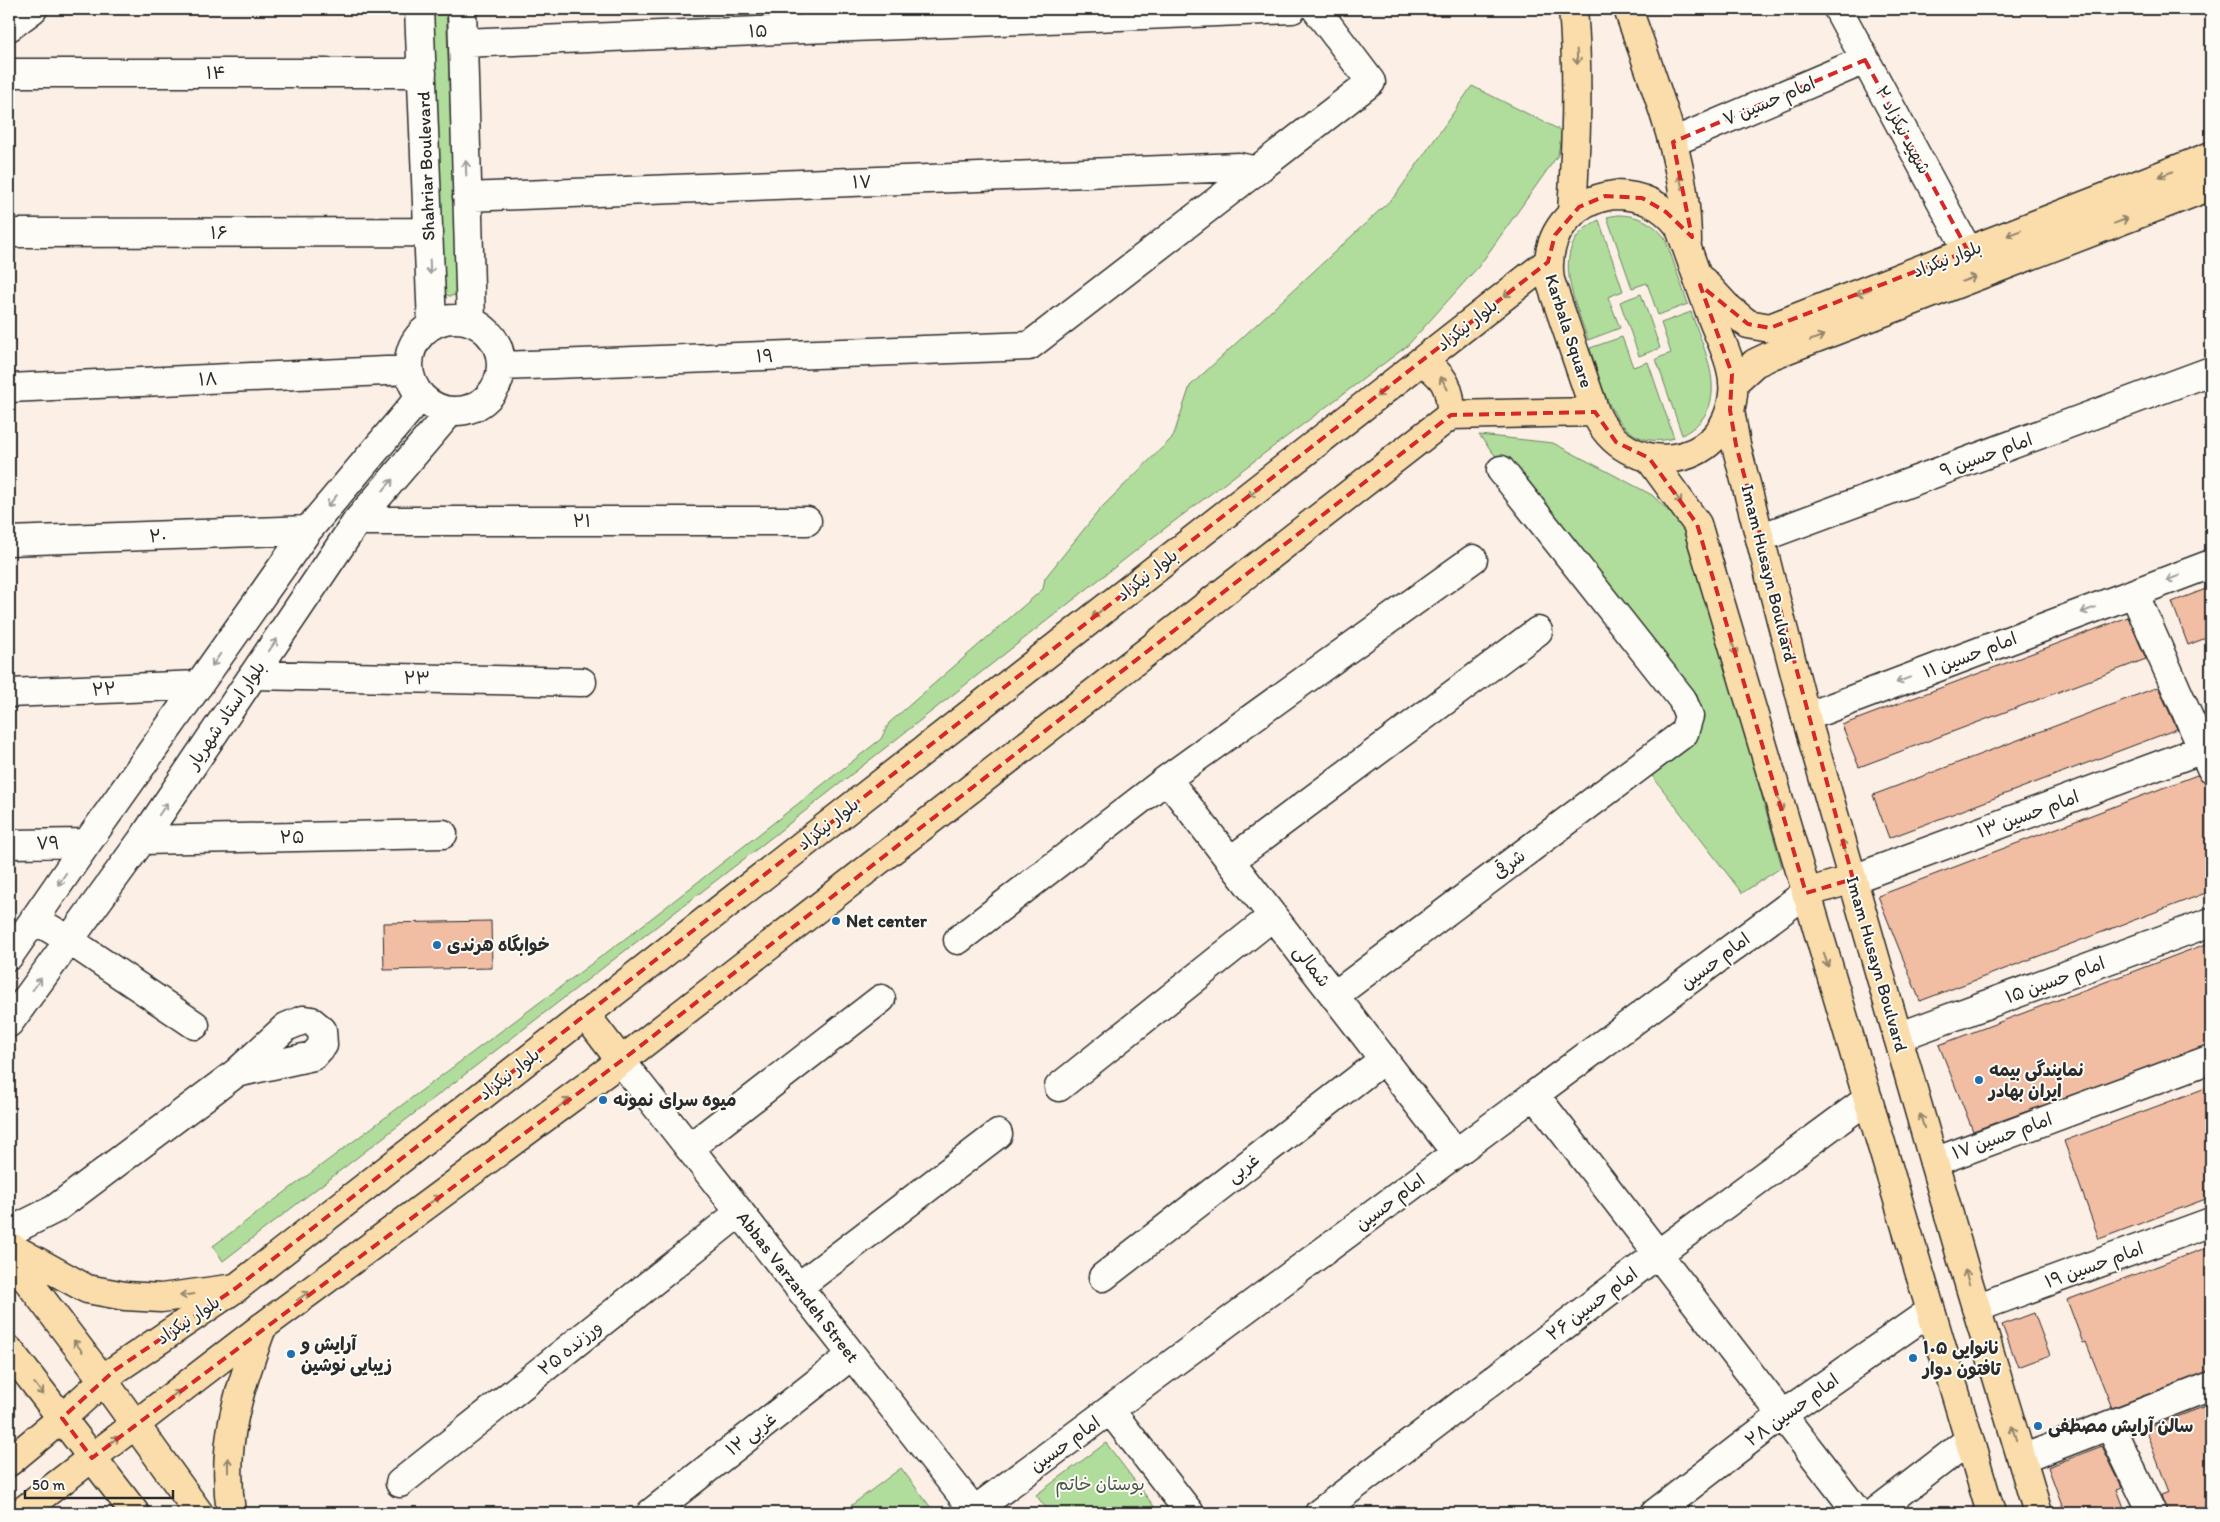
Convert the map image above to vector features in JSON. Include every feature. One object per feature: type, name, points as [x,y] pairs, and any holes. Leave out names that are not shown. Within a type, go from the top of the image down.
[{"type":"main road","points":[[1572,213],[1578,124],[1574,9]]},
{"type":"main road","points":[[1628,9],[1673,142],[1687,211],[1687,248]]},
{"type":"main road","name":"بلوار نیکزاد","points":[[1697,274],[1726,306],[1748,324],[1770,328],[2211,156]]},
{"type":"main road","name":"بلوار نیکزاد","points":[[1733,383],[1755,363],[1772,355],[2211,186]]},
{"type":"main road","name":"Karbala Square","points":[[1624,195],[1642,198],[1659,206],[1679,226],[1687,248],[1730,364],[1733,383],[1730,410],[1722,427],[1702,447],[1677,458],[1649,458],[1631,452],[1616,442],[1603,428],[1595,412],[1550,280],[1548,262],[1556,235],[1572,213],[1587,202],[1605,196],[1624,195]]},
{"type":"main road","name":"بلوار نیکزاد","points":[[9,1462],[62,1418],[103,1380],[236,1288],[1548,262]]},
{"type":"main road","points":[[1421,361],[1435,370],[1446,383],[1451,399],[1451,415]]},
{"type":"main road","name":"Imam Husayn Boulvard","points":[[1730,410],[1736,445],[1806,717],[1976,1308],[2038,1513]]},
{"type":"main road","points":[[20,1513],[262,1327],[621,1061],[1451,415],[1595,412]]},
{"type":"main road","points":[[1649,458],[1697,524],[1991,1513]]},
{"type":"main road","points":[[1806,893],[1853,879]]},
{"type":"main road","points":[[585,1014],[621,1061]]},
{"type":"main road","points":[[9,1246],[87,1289],[125,1296],[161,1298],[236,1288]]},
{"type":"main road","points":[[9,1256],[103,1380],[199,1513]]},
{"type":"main road","points":[[231,1513],[228,1494],[228,1445],[236,1400],[262,1327]]},
{"type":"main road","points":[[9,1350],[135,1513]]},
{"type":"street","points":[[9,28],[33,9]]},
{"type":"street","name":"Shahriar Boulevard","points":[[420,9],[432,324]]},
{"type":"street","points":[[462,9],[471,322]]},
{"type":"street","name":"۱۵","points":[[463,43],[1292,9]]},
{"type":"street","points":[[1256,171],[1371,82],[1316,9]]},
{"type":"street","name":"شهید نیکزاد ۲","points":[[1838,9],[1968,251]]},
{"type":"street","name":"امام حسین ۷","points":[[1673,142],[1865,60]]},
{"type":"street","name":"۱۴","points":[[9,73],[422,73]]},
{"type":"street","name":"۱۷","points":[[467,197],[1239,167],[1256,171]]},
{"type":"street","name":"۱۹","points":[[501,366],[1029,346],[1256,171]]},
{"type":"street","name":"۱۶","points":[[9,233],[429,232]]},
{"type":"street","points":[[455,319],[471,322],[485,330],[494,340],[500,352],[499,381],[491,394],[480,404],[465,411],[450,412],[439,409],[420,397],[412,384],[408,370],[409,355],[415,341],[432,324],[455,319]]},
{"type":"street","name":"۱۸","points":[[9,388],[408,370]]},
{"type":"street","name":"امام حسین ۹","points":[[1760,538],[2211,371]]},
{"type":"street","points":[[9,956],[87,842],[308,530],[420,397]]},
{"type":"street","name":"بلوار استاد شهریار","points":[[9,1023],[142,840],[357,521],[450,412]]},
{"type":"street","name":"شرقی","points":[[1334,996],[1684,733],[1689,716],[1682,699],[1500,470]]},
{"type":"street","name":"۲۱","points":[[357,521],[807,521]]},
{"type":"street","name":"۲۰","points":[[9,541],[308,530]]},
{"type":"street","points":[[958,940],[1167,779],[1473,559]]},
{"type":"street","name":"امام حسین ۱۱","points":[[1806,717],[2211,564]]},
{"type":"street","points":[[2134,593],[2209,755]]},
{"type":"street","points":[[1230,861],[1538,631]]},
{"type":"street","name":"۲۳","points":[[253,675],[582,682]]},
{"type":"street","name":"۲۲","points":[[9,693],[199,684]]},
{"type":"street","name":"امام حسین ۱۳","points":[[1853,879],[2209,755]]},
{"type":"street","name":"شمالی","points":[[1167,779],[1456,1153]]},
{"type":"street","name":"۲۵","points":[[142,840],[443,834]]},
{"type":"street","name":"۷۹","points":[[9,844],[87,842]]},
{"type":"street","name":"امام حسین","points":[[973,1512],[1806,893]]},
{"type":"street","points":[[1059,1087],[1273,916]]},
{"type":"street","points":[[34,919],[69,940],[195,1025]]},
{"type":"street","name":"امام حسین ۱۵","points":[[1898,1037],[2211,922]]},
{"type":"street","points":[[690,1148],[881,999]]},
{"type":"street","name":"غربی","points":[[1103,1277],[1384,1059]]},
{"type":"street","name":"امام حسین ۱۷","points":[[1934,1162],[2211,1059]]},
{"type":"street","name":"Abbas Varzandeh Street","points":[[621,1061],[973,1512]]},
{"type":"street","points":[[9,1232],[55,1209],[236,1073]]},
{"type":"street","points":[[1535,1095],[1858,1513]]},
{"type":"street","name":"امام حسین ۲۶","points":[[1319,1513],[1658,1254],[1868,1099]]},
{"type":"street","points":[[798,1287],[998,1134]]},
{"type":"street","name":"ورزنده ۲۵","points":[[400,1483],[740,1212]]},
{"type":"street","name":"امام حسین ۱۹","points":[[1976,1308],[2211,1222]]},
{"type":"street","name":"امام حسین ۲۸","points":[[1655,1513],[1782,1415],[1931,1311]]},
{"type":"street","name":"غربی ۱۲","points":[[651,1513],[852,1355]]},
{"type":"street","points":[[2022,1459],[2211,1386]]},
{"type":"street","points":[[1110,1410],[1190,1513]]},
{"type":"street","points":[[2110,1426],[2152,1513]]},
{"type":"street","points":[[1874,1513],[1969,1440]]},
{"type":"highlighted area","points":[[1865,60],[1968,251],[1770,328],[1748,324],[1700,285],[1732,374],[1730,410],[1736,445],[1853,879],[1806,893],[1697,524],[1649,458],[1616,442],[1595,412],[1451,415],[621,1061],[92,1458],[62,1418],[115,1370],[236,1288],[1548,262],[1555,235],[1579,207],[1605,196],[1642,198],[1666,212],[1692,237],[1673,142]]},
{"type":"green space","points":[[429,9],[446,9],[458,295],[449,296],[438,290]]},
{"type":"green space","points":[[1472,86],[1562,131],[1558,155],[1479,266],[1407,346],[1148,541],[753,852],[223,1261],[213,1246],[630,935],[881,739],[889,723],[1043,589],[1045,578],[1101,508],[1173,437],[1190,386],[1395,196]]},
{"type":"green space","points":[[1617,215],[1631,216],[1644,220],[1665,238],[1688,304],[1658,315],[1647,283],[1632,288],[1607,217]]},
{"type":"green space","points":[[1599,220],[1623,291],[1608,297],[1620,328],[1588,340],[1572,291],[1569,258],[1573,244],[1583,231]]},
{"type":"green space","points":[[1641,294],[1660,348],[1639,356],[1620,302]]},
{"type":"green space","points":[[1691,312],[1708,362],[1712,379],[1712,395],[1708,410],[1698,423],[1682,435],[1656,359],[1671,353],[1661,323]]},
{"type":"green space","points":[[1622,337],[1633,367],[1648,362],[1674,438],[1654,440],[1638,436],[1625,427],[1615,414],[1600,381],[1590,348]]},
{"type":"green space","points":[[1479,435],[1553,443],[1652,495],[1686,528],[1782,867],[1742,893],[1650,773],[1691,703]]},
{"type":"green space","name":"بوستان خاتم","points":[[1106,1443],[1159,1513],[1050,1513],[1036,1495]]},
{"type":"green space","points":[[901,1468],[935,1513],[841,1513]]},
{"type":"building","points":[[2211,587],[2211,636],[2188,645],[2172,602]]},
{"type":"building","points":[[2128,617],[2146,659],[1859,767],[1842,725]]},
{"type":"building","points":[[2158,687],[2177,729],[1889,838],[1873,795]]},
{"type":"building","points":[[2197,775],[2207,783],[2211,795],[2211,891],[1920,1001],[1878,896]]},
{"type":"building","name":"خوابگاه هرندی","points":[[491,921],[492,968],[384,970],[383,923]]},
{"type":"building","points":[[2211,942],[2211,1044],[1973,1131],[1939,1045]]},
{"type":"building","points":[[2211,1086],[2211,1197],[2099,1239],[2064,1141]]},
{"type":"building","points":[[2211,1246],[2211,1370],[2112,1408],[2086,1342],[2083,1343],[2067,1300]]},
{"type":"building","points":[[2034,1313],[2050,1355],[2018,1367],[2002,1325]]},
{"type":"building","points":[[2211,1404],[2211,1513],[2167,1513],[2161,1495],[2169,1492],[2145,1429]]},
{"type":"building","points":[[2102,1446],[2122,1487],[2117,1489],[2126,1513],[2065,1513],[2048,1467]]},
{"type":"place","name":"Net center","points":[[836,921]]},
{"type":"place","name":"خوابگاه هرندی","points":[[437,945]]},
{"type":"place","name":"نمایندگی بیمه ایران بهادر","points":[[1979,1080]]},
{"type":"place","name":"میوه سرای نمونه","points":[[603,1100]]},
{"type":"place","name":"آرایش و زیبایی نوشین","points":[[291,1354]]},
{"type":"place","name":"نانوایی ۱۰۵ تافتون دوار","points":[[1913,1358]]},
{"type":"place","name":"سالن آرایش مصطفی","points":[[2038,1426]]}]
